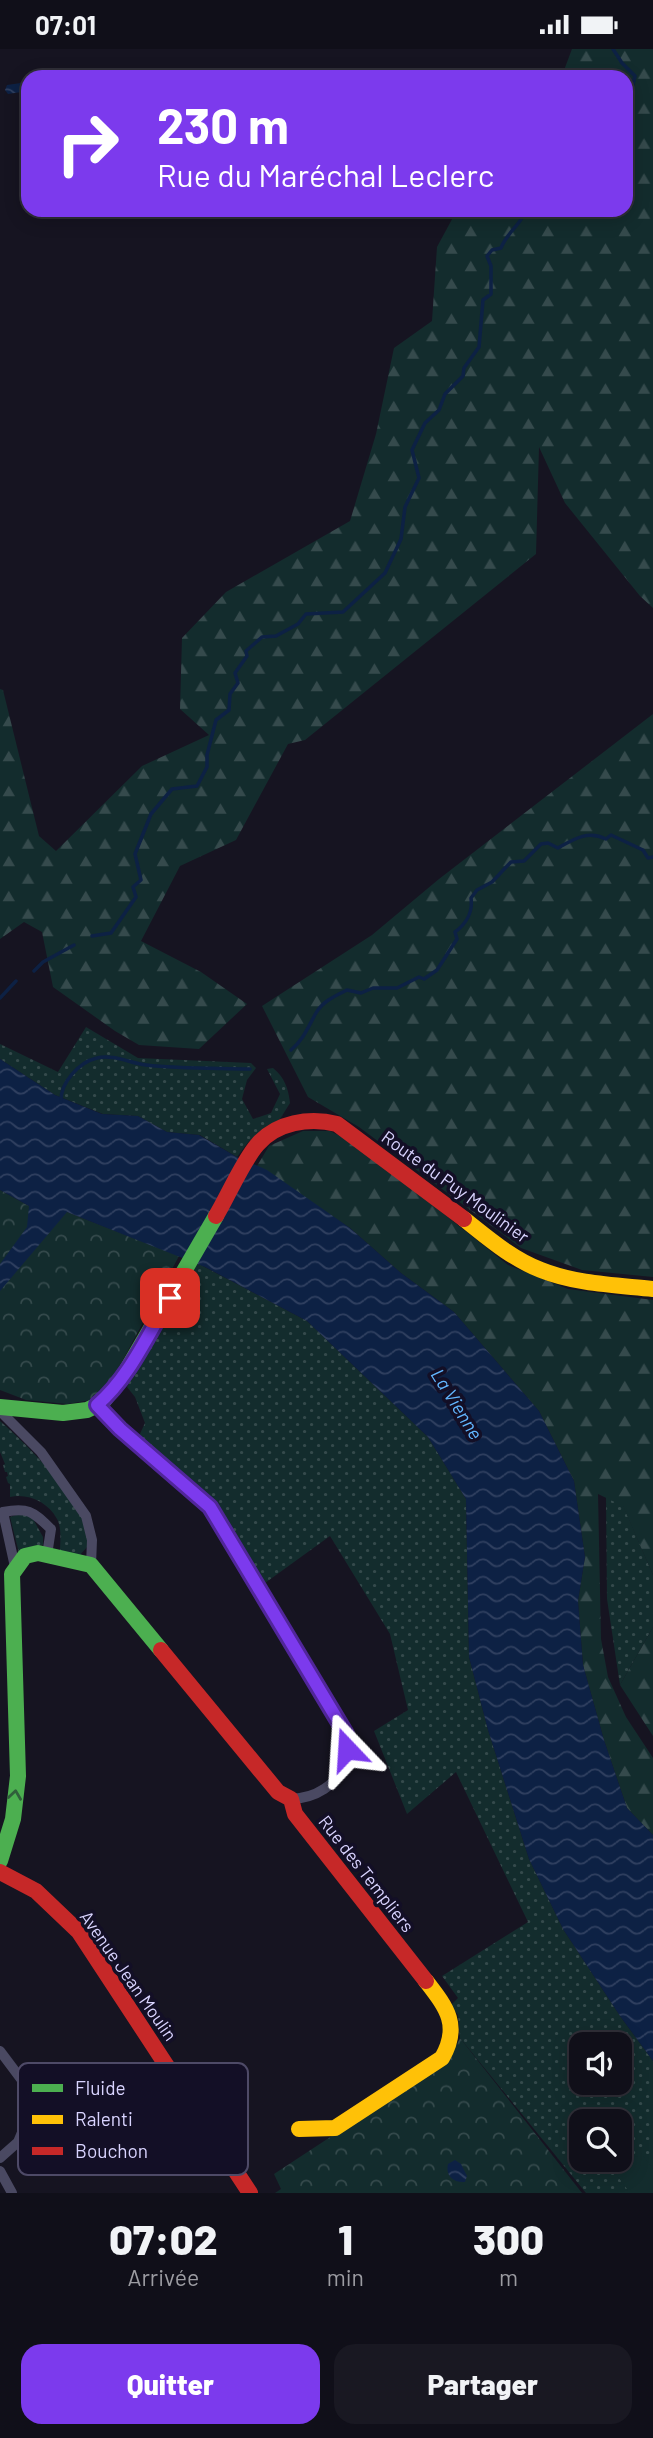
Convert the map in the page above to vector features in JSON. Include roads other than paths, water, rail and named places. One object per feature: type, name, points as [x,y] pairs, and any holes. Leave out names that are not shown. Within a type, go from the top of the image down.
[{"type":"main road","name":"Route du Puy Moulinier","points":[[97,1405],[110,1395],[125,1373],[251,1156],[267,1135],[303,1121],[326,1120],[337,1124],[510,1254],[540,1270],[577,1281],[653,1289]]},
{"type":"main road","points":[[0,1409],[77,1412],[97,1405]]},
{"type":"main road","points":[[0,1861],[8,1843],[17,1787],[19,1743],[7,1616],[12,1574],[25,1556],[38,1553],[91,1565]]},
{"type":"main road","name":"Rue des Templiers","points":[[91,1565],[278,1792],[291,1799],[295,1814],[446,2007],[453,2029],[451,2045],[442,2058],[335,2128],[299,2129]]},
{"type":"main road","name":"Avenue Jean Moulin","points":[[0,1871],[36,1891],[79,1932],[165,2063]]},
{"type":"main road","name":"Avenue Jean Moulin","points":[[238,2175],[250,2193]]},
{"type":"street","points":[[97,1405],[120,1429],[210,1507],[346,1734],[349,1764],[335,1782],[316,1795],[291,1799]]},
{"type":"street","points":[[0,1409],[41,1452],[86,1516],[92,1540],[91,1565]]},
{"type":"street","points":[[15,1567],[4,1512],[19,1509],[34,1512],[51,1529],[47,1555]]},
{"type":"street","points":[[0,2051],[18,2076]]},
{"type":"street","points":[[0,2158],[18,2142]]},
{"type":"street","points":[[0,2171],[12,2193]]},
{"type":"water","points":[[21,83],[21,92],[8,94],[5,90],[7,85]]},
{"type":"water","name":"La Vienne","points":[[0,1059],[55,1095],[102,1114],[138,1116],[167,1132],[199,1135],[237,1157],[267,1170],[350,1228],[401,1273],[454,1312],[539,1411],[574,1481],[585,1557],[578,1601],[583,1665],[627,1808],[653,1835],[653,2061],[563,1929],[529,1859],[488,1730],[469,1657],[466,1499],[428,1437],[307,1321],[205,1267],[67,1212],[0,1291],[0,1264],[27,1227],[29,1206],[0,1190]]},
{"type":"water","points":[[455,2160],[461,2164],[467,2176],[465,2182],[454,2180],[449,2175],[448,2164]]},
{"type":"waterway","points":[[613,49],[629,70]]},
{"type":"waterway","points":[[633,74],[633,84]]},
{"type":"waterway","points":[[92,936],[111,933],[136,897],[133,887],[141,880],[135,854],[151,814],[172,789],[197,786],[207,767],[207,755],[216,720],[229,710],[230,694],[238,683],[235,673],[247,656],[246,651],[262,637],[276,636],[298,624],[306,614],[343,612],[385,573],[401,539],[405,507],[419,478],[412,450],[425,423],[439,410],[445,394],[463,376],[464,368],[479,347],[483,300],[491,294],[491,266],[487,256],[492,250],[501,248],[522,217]]},
{"type":"waterway","points":[[291,1050],[303,1037],[319,1009],[334,997],[347,990],[361,993],[373,988],[397,988],[419,977],[424,979],[437,970],[457,939],[455,932],[468,917],[471,898],[477,890],[492,882],[511,862],[524,861],[541,844],[548,843],[558,848],[581,837],[593,835],[606,839],[611,835],[643,850],[648,858],[653,857]]},
{"type":"waterway","points":[[34,971],[43,962],[74,945]]},
{"type":"waterway","points":[[0,998],[16,981]]},
{"type":"waterway","points":[[61,1102],[64,1088],[72,1074],[97,1058],[185,1068],[250,1069]]}]
